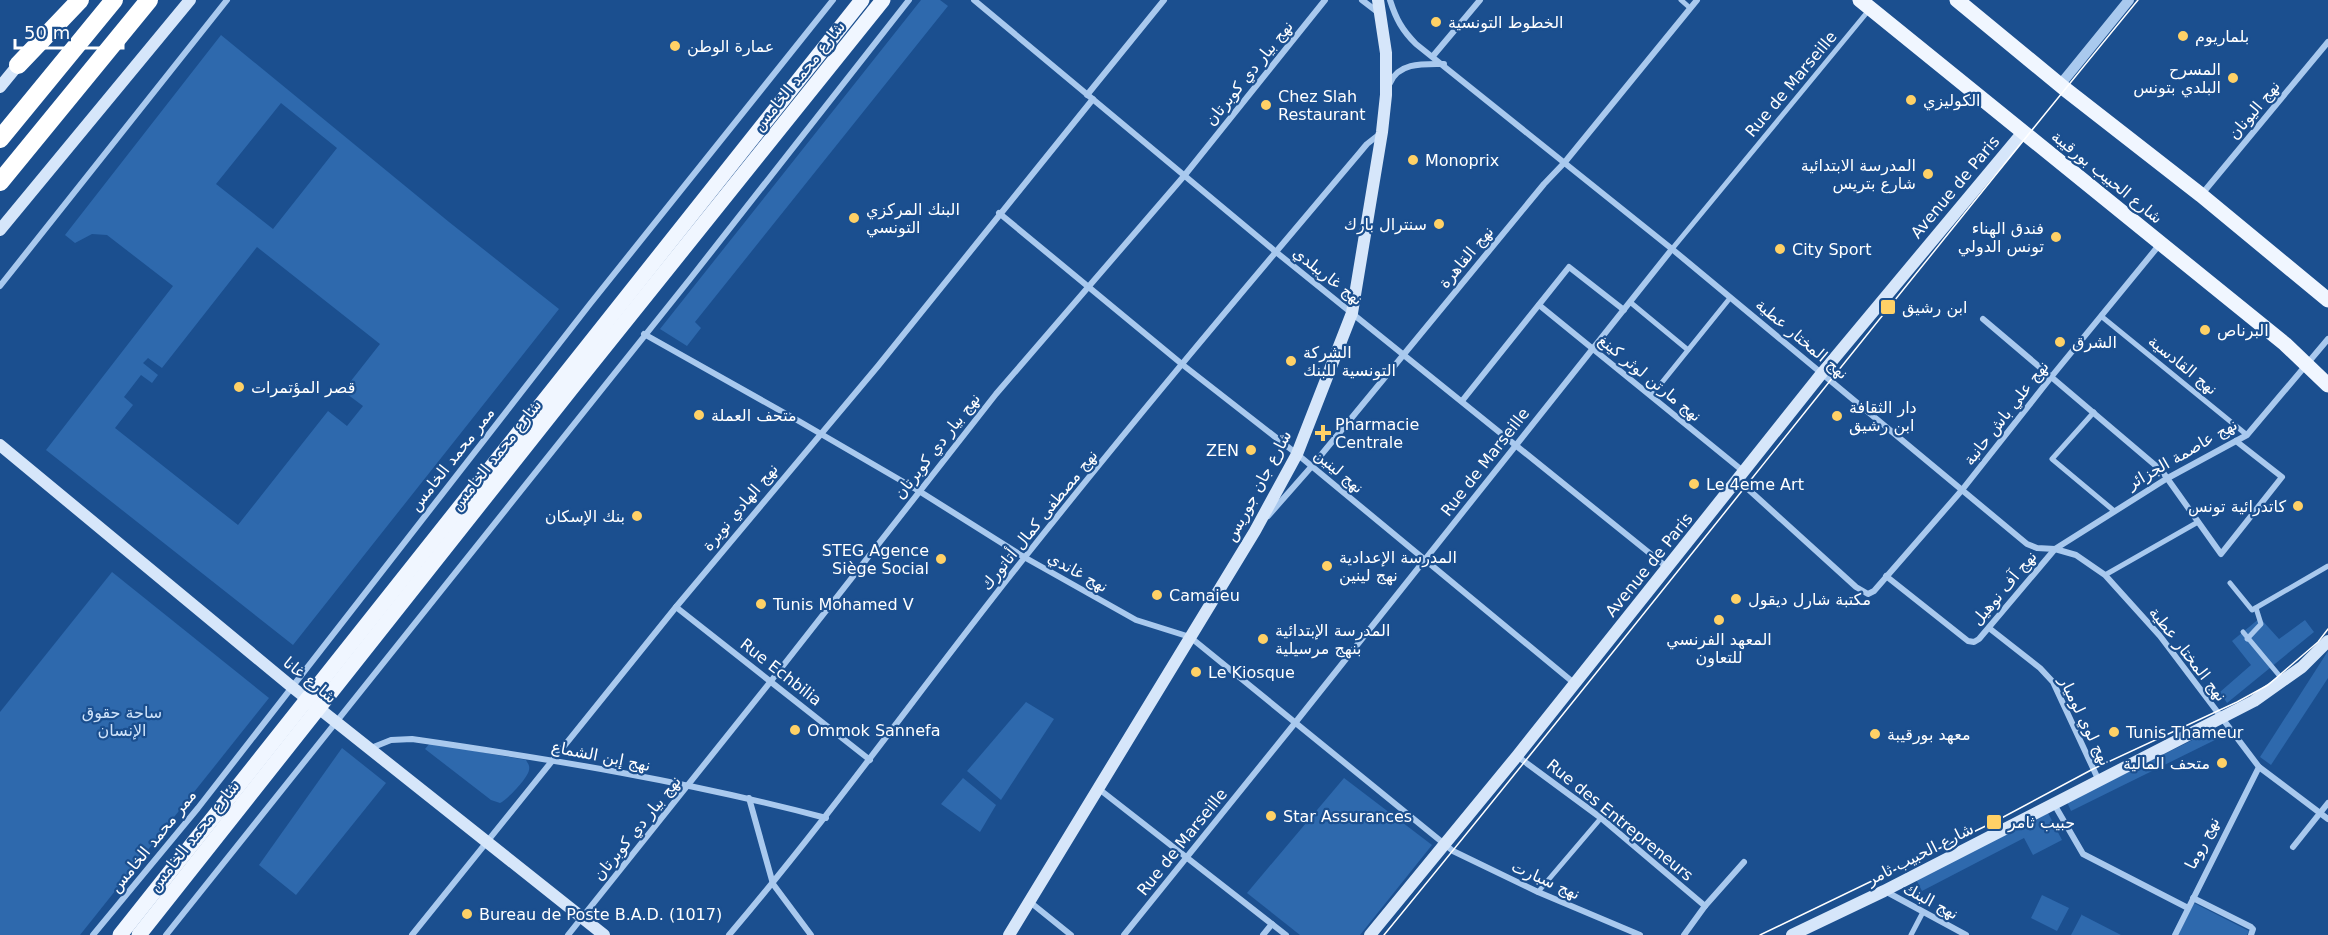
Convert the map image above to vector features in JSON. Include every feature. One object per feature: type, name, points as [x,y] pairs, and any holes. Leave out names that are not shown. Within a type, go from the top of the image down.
[{"type":"highway","points":[[18,65],[80,0]]},
{"type":"highway","points":[[0,139],[114,0]]},
{"type":"highway","points":[[0,182],[149,0]]},
{"type":"main road","points":[[0,230],[190,0]]},
{"type":"main road","name":"شارع محمد الخامس","points":[[139,935],[313,703],[862,0]]},
{"type":"main road","name":"شارع محمد الخامس","points":[[120,935],[313,703],[883,0]]},
{"type":"main road","name":"شارع جان جوريس","points":[[1009,935],[1255,531],[1297,454],[1352,313],[1386,95],[1386,54],[1378,0]]},
{"type":"main road","points":[[1957,0],[2328,300]]},
{"type":"main road","name":"شارع الحبيب بورقيبة","points":[[1869,3],[2023,132],[2286,344],[2328,385]]},
{"type":"main road","points":[[0,87],[18,65]]},
{"type":"main road","name":"Avenue de Paris","points":[[1370,935],[1517,756],[1822,374],[2023,132]]},
{"type":"main road","name":"شارع غانا","points":[[0,445],[292,687],[604,935]]},
{"type":"main road","points":[[2221,718],[2254,701],[2284,681],[2328,641]]},
{"type":"main road","name":"شارع الحبيب ثامر","points":[[1792,935],[1884,891],[2221,718]]},
{"type":"street","points":[[18,65],[69,0]]},
{"type":"street","points":[[0,286],[227,0]]},
{"type":"street","name":"ممر محمد الخامس","points":[[93,935],[198,808],[597,295],[833,0]]},
{"type":"street","points":[[166,935],[690,279],[909,0]]},
{"type":"street","name":"نهج غاريبلدي","points":[[974,0],[1276,252],[1668,568]]},
{"type":"street","name":"نهج الهادي نويرة","points":[[412,935],[676,607],[819,433],[878,366],[1164,0]]},
{"type":"street","name":"نهج بيار دي كوبرتان","points":[[568,935],[996,394],[1184,176],[1325,0]]},
{"type":"street","points":[[1362,0],[1382,15]]},
{"type":"street","name":"نهج المختار عطية","points":[[1390,0],[1395,17],[1403,31],[1672,249],[2027,544],[2076,555],[2105,575],[2160,636],[2259,766],[2328,819]]},
{"type":"street","points":[[1433,56],[1480,0]]},
{"type":"street","points":[[1681,0],[1690,8]]},
{"type":"street","name":"نهج القاهرة","points":[[1255,531],[1312,466],[1403,353],[1565,162],[1697,0]]},
{"type":"street","points":[[2060,85],[2129,0]]},
{"type":"street","name":"Rue de Marseille","points":[[1124,935],[1869,3]]},
{"type":"street","name":"نهج اليونان","points":[[2201,195],[2328,42]]},
{"type":"street","points":[[1386,95],[1391,80],[1398,71],[1422,64],[1444,64]]},
{"type":"street","name":"نهج مصطفى كمال أتاتورك","points":[[729,935],[826,818],[1024,557],[1276,252],[1367,144],[1382,132]]},
{"type":"street","name":"نهج لينين","points":[[999,213],[1183,365],[1312,466],[1575,684]]},
{"type":"street","name":"نهج علي باش حانبة","points":[[1868,594],[1874,591],[1962,490],[2160,244]]},
{"type":"street","points":[[1462,401],[1569,267],[1624,310]]},
{"type":"street","points":[[1651,396],[1730,298]]},
{"type":"street","points":[[1630,302],[1688,350]]},
{"type":"street","name":"نهج مارتن لوثر كينغ","points":[[1539,305],[1651,396],[1741,476],[1856,587],[1868,594]]},
{"type":"street","name":"نهج القادسية","points":[[2101,316],[2247,435]]},
{"type":"street","points":[[1983,319],[2162,471],[2221,554],[2282,477],[2236,441]]},
{"type":"street","name":"نهج غاندي","points":[[644,334],[819,433],[1024,557],[1136,620],[1190,637],[1445,844]]},
{"type":"street","name":"نهج عاصمة الجزائر","points":[[2055,549],[2113,510],[2247,435],[2328,339]]},
{"type":"street","points":[[2094,412],[2052,459],[2113,510]]},
{"type":"street","points":[[2105,575],[2198,522]]},
{"type":"street","name":"نهج آف نوهيل","points":[[1886,576],[1968,640],[1974,642],[1989,628],[2055,549]]},
{"type":"street","points":[[2230,583],[2252,610],[2328,566]]},
{"type":"street","name":"Rue Echbilia","points":[[676,607],[870,760]]},
{"type":"street","points":[[2247,639],[2261,624],[2256,608]]},
{"type":"street","name":"نهج لوي لوميار","points":[[1989,628],[2044,671],[2053,682],[2099,781]]},
{"type":"street","points":[[2243,632],[2284,681]]},
{"type":"street","name":"نهج إبن الشماع","points":[[369,749],[391,740],[412,739],[551,760],[749,798],[826,818]]},
{"type":"street","name":"Rue des Entrepreneurs","points":[[1517,756],[1601,818],[1705,906]]},
{"type":"street","name":"نهج روما","points":[[2175,935],[2259,766]]},
{"type":"street","points":[[1099,789],[1286,935]]},
{"type":"street","points":[[749,798],[773,884],[811,935]]},
{"type":"street","points":[[2292,847],[2328,803]]},
{"type":"street","points":[[2054,804],[2083,854],[2188,908]]},
{"type":"street","points":[[1538,892],[1601,818]]},
{"type":"street","name":"نهج سبارت","points":[[1445,844],[1453,851],[1538,892],[1640,935]]},
{"type":"street","points":[[1684,935],[1705,906],[1744,862]]},
{"type":"street","name":"نهج البنك","points":[[1884,891],[1966,935]]},
{"type":"street","points":[[2193,898],[2251,927],[2253,929],[2251,935]]},
{"type":"street","points":[[1029,902],[1071,935]]},
{"type":"street","points":[[1911,935],[1923,912]]},
{"type":"street","points":[[1263,935],[1272,924]]},
{"type":"green space","points":[[921,0],[940,0],[948,6],[695,322],[701,328],[687,346],[660,329]]},
{"type":"green space","points":[[221,35],[559,309],[293,645],[46,450],[173,286],[107,235],[92,234],[75,243],[65,235]],"holes":[[[281,103],[337,148],[273,229],[216,184]],[[257,247],[380,344],[343,391],[363,406],[347,426],[328,411],[238,525],[115,428],[133,405],[124,397],[141,375],[152,383],[158,375],[143,363],[148,358],[162,368]]]},
{"type":"green space","name":"ساحة حقوق الإنسان","points":[[112,572],[269,698],[80,935],[0,935],[0,712]]},
{"type":"green space","points":[[2260,618],[2279,639],[2305,620],[2314,632],[2227,703],[2220,692],[2251,665],[2232,641]]},
{"type":"green space","points":[[2328,651],[2328,678],[2271,765],[2260,757]]},
{"type":"green space","points":[[1026,702],[1054,719],[1001,800],[967,771]]},
{"type":"green space","points":[[2215,729],[2219,738],[2071,811],[2067,802]]},
{"type":"green space","points":[[430,743],[526,760],[529,766],[528,774],[517,788],[500,803],[491,800],[425,749]]},
{"type":"green space","points":[[342,748],[386,783],[296,895],[259,865]]},
{"type":"green space","points":[[963,778],[996,805],[980,832],[941,804]]},
{"type":"green space","points":[[1344,778],[1432,845],[1360,935],[1300,935],[1247,893]]},
{"type":"green space","points":[[2047,811],[2062,840],[2033,855],[2024,838],[1922,891],[1916,879]]},
{"type":"green space","points":[[2042,895],[2069,908],[2057,931],[2031,918]]},
{"type":"green space","points":[[2194,903],[2249,931],[2247,935],[2178,935]]},
{"type":"green space","points":[[2082,915],[2121,935],[2071,935]]},
{"type":"tram line","points":[[1384,935],[2138,0]]},
{"type":"tram line","points":[[1760,935],[1994,822],[2093,769],[2237,702],[2268,685],[2318,642],[2328,629]]},
{"type":"place","name":"الخطوط التونسية","points":[[1436,22]]},
{"type":"place","name":"بلماريوم","points":[[2183,36]]},
{"type":"place","name":"عمارة الوطن","points":[[675,46]]},
{"type":"place","name":"المسرح البلدي بتونس","points":[[2233,78]]},
{"type":"place","name":"الكوليزي","points":[[1911,100]]},
{"type":"place","name":"Chez Slah Restaurant","points":[[1266,105]]},
{"type":"place","name":"Monoprix","points":[[1413,160]]},
{"type":"place","name":"المدرسة الابتدائية شارع بتريس","points":[[1928,174]]},
{"type":"place","name":"البنك المركزي التونسي","points":[[854,218]]},
{"type":"place","name":"سنترال بارك","points":[[1439,224]]},
{"type":"place","name":"فندق الهناء تونس الدولي","points":[[2056,237]]},
{"type":"place","name":"City Sport","points":[[1780,249]]},
{"type":"place","name":"ابن رشيق","points":[[1888,307]]},
{"type":"place","name":"البرناص","points":[[2205,330]]},
{"type":"place","name":"الشرق","points":[[2060,342]]},
{"type":"place","name":"الشركة التونسية للبنك","points":[[1291,361]]},
{"type":"place","name":"قصر المؤتمرات","points":[[239,387]]},
{"type":"place","name":"متحف العملة","points":[[699,415]]},
{"type":"place","name":"دار الثقافة ابن رشيق","points":[[1837,416]]},
{"type":"place","name":"Pharmacie Centrale","points":[[1323,433]]},
{"type":"place","name":"ZEN","points":[[1251,450]]},
{"type":"place","name":"Le 4eme Art","points":[[1694,484]]},
{"type":"place","name":"كاتدرائية تونس","points":[[2298,506]]},
{"type":"place","name":"بنك الإسكان","points":[[637,516]]},
{"type":"place","name":"STEG Agence Siège Social","points":[[941,559]]},
{"type":"place","name":"المدرسة الإعدادية نهج لينين","points":[[1327,566]]},
{"type":"place","name":"Camaieu","points":[[1157,595]]},
{"type":"place","name":"مكتبة شارل ديقول","points":[[1736,599]]},
{"type":"place","name":"Tunis Mohamed V","points":[[761,604]]},
{"type":"place","name":"المعهد الفرنسي للتعاون","points":[[1719,620]]},
{"type":"place","name":"المدرسة الإبتدائية بنهج مرسيلية","points":[[1263,639]]},
{"type":"place","name":"Le Kiosque","points":[[1196,672]]},
{"type":"place","name":"Ommok Sannefa","points":[[795,730]]},
{"type":"place","name":"Tunis Thameur","points":[[2114,732]]},
{"type":"place","name":"معهد بورقيبة","points":[[1875,734]]},
{"type":"place","name":"متحف المالية","points":[[2222,763]]},
{"type":"place","name":"Star Assurances","points":[[1271,816]]},
{"type":"place","name":"حبيب ثامر","points":[[1994,822]]},
{"type":"place","name":"Bureau de Poste B.A.D. (1017)","points":[[467,914]]}]
